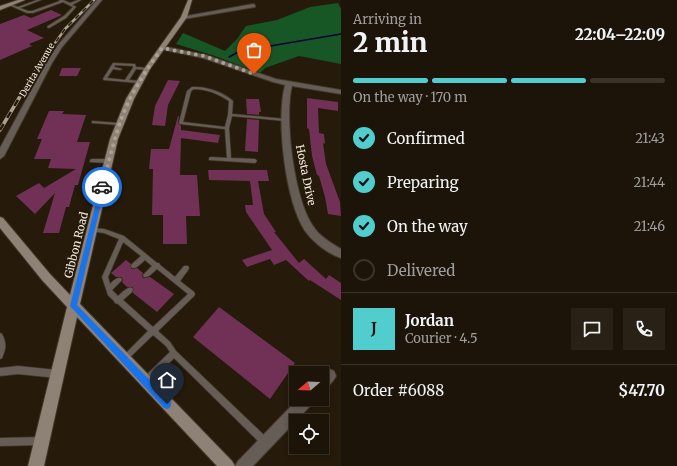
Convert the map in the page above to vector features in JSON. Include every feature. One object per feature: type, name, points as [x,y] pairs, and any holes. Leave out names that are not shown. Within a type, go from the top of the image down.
[{"type":"main road","points":[[0,8],[23,0]]},
{"type":"main road","name":"Gibbon Road","points":[[36,466],[73,306],[119,124],[139,82],[184,17],[190,0]]},
{"type":"main road","points":[[2,228],[73,306],[227,466]]},
{"type":"street","name":"Derita Avenue","points":[[0,156],[49,63],[60,46],[100,0]]},
{"type":"street","points":[[184,17],[253,6]]},
{"type":"street","points":[[162,48],[204,56],[267,79],[341,92]]},
{"type":"street","name":"Hosta Drive","points":[[289,83],[286,92],[286,142],[300,210],[304,219],[318,238],[341,254]]},
{"type":"street","points":[[243,466],[300,406]]},
{"type":"lane","points":[[15,4],[40,0]]},
{"type":"lane","points":[[15,4],[28,12],[32,12],[61,0],[75,7],[49,27]]},
{"type":"lane","points":[[71,4],[80,0]]},
{"type":"lane","points":[[114,64],[134,65],[134,69],[128,78],[122,81],[105,79],[114,64]]},
{"type":"lane","points":[[112,68],[120,69]]},
{"type":"lane","points":[[127,70],[147,69]]},
{"type":"lane","points":[[108,74],[115,75]]},
{"type":"lane","points":[[122,76],[139,82]]},
{"type":"lane","points":[[227,128],[181,123],[189,91],[198,87],[228,99],[231,102],[227,128],[229,160]]},
{"type":"lane","points":[[230,115],[285,120]]},
{"type":"lane","points":[[93,122],[119,124]]},
{"type":"lane","points":[[211,159],[255,161]]},
{"type":"lane","points":[[92,161],[109,162]]},
{"type":"lane","points":[[92,230],[104,231],[122,238],[192,294],[154,332],[124,359]]},
{"type":"lane","points":[[122,238],[105,277],[110,293],[117,301],[168,344],[174,353],[266,442]]},
{"type":"lane","points":[[134,266],[145,256]]},
{"type":"lane","points":[[146,275],[156,265]]},
{"type":"lane","points":[[176,281],[186,268]]},
{"type":"lane","points":[[108,289],[119,280]]},
{"type":"lane","points":[[117,301],[130,290]]},
{"type":"lane","points":[[0,336],[3,343],[0,356]]},
{"type":"lane","points":[[145,382],[174,353]]},
{"type":"lane","points":[[0,372],[18,370],[57,374]]},
{"type":"lane","points":[[0,442],[42,441]]},
{"type":"green space","points":[[338,3],[341,9],[341,64],[299,56],[265,68],[260,73],[215,56],[176,44],[183,33],[225,51],[237,39],[246,26],[277,20],[310,7]]},
{"type":"building","points":[[51,10],[62,15],[27,30],[44,38],[29,44],[32,46],[0,60],[0,24],[24,15],[31,18]]},
{"type":"building","points":[[62,68],[81,68],[77,76],[59,76]]},
{"type":"building","points":[[168,80],[180,81],[168,105],[165,126],[152,125],[155,106]]},
{"type":"building","points":[[307,98],[338,102],[338,111],[318,108],[319,133],[324,134],[325,144],[323,143],[326,164],[340,202],[341,216],[328,214],[325,197],[312,156],[309,129],[307,128]]},
{"type":"building","points":[[246,99],[259,99],[261,112],[259,112],[259,115],[247,114]]},
{"type":"building","points":[[49,111],[64,111],[62,114],[86,115],[77,142],[90,142],[78,185],[75,185],[69,207],[66,207],[59,233],[43,233],[55,193],[35,214],[16,196],[39,183],[44,188],[76,169],[48,168],[51,159],[34,159],[42,139],[37,139]]},
{"type":"building","points":[[178,116],[178,123],[181,126],[181,130],[220,135],[218,143],[181,138],[180,175],[197,175],[200,216],[186,216],[187,244],[163,244],[163,215],[152,215],[153,169],[149,169],[151,149],[169,149]]},
{"type":"building","points":[[247,119],[259,120],[258,152],[245,151]]},
{"type":"building","points":[[208,170],[267,170],[269,181],[258,181],[264,214],[276,232],[274,232],[299,263],[304,259],[326,279],[329,275],[341,283],[341,300],[310,280],[309,281],[286,260],[274,265],[270,259],[247,267],[242,260],[272,250],[246,212],[245,205],[253,205],[250,181],[209,180]]},
{"type":"building","points":[[126,260],[131,264],[131,269],[137,268],[143,273],[143,278],[150,277],[174,294],[157,312],[133,293],[133,287],[127,287],[122,282],[122,277],[116,277],[111,273]]},
{"type":"building","points":[[219,307],[295,363],[293,366],[289,366],[289,372],[270,399],[193,337]]},
{"type":"waterway","points":[[229,57],[240,51],[341,34]]},
{"type":"railway","points":[[33,74],[65,29],[94,0]]},
{"type":"railway","points":[[0,130],[34,73]]},
{"type":"way so far","points":[[102,187],[114,139],[124,111],[144,73],[162,48],[204,56],[254,74]]},
{"type":"route","points":[[102,187],[73,306],[167,404]]}]
